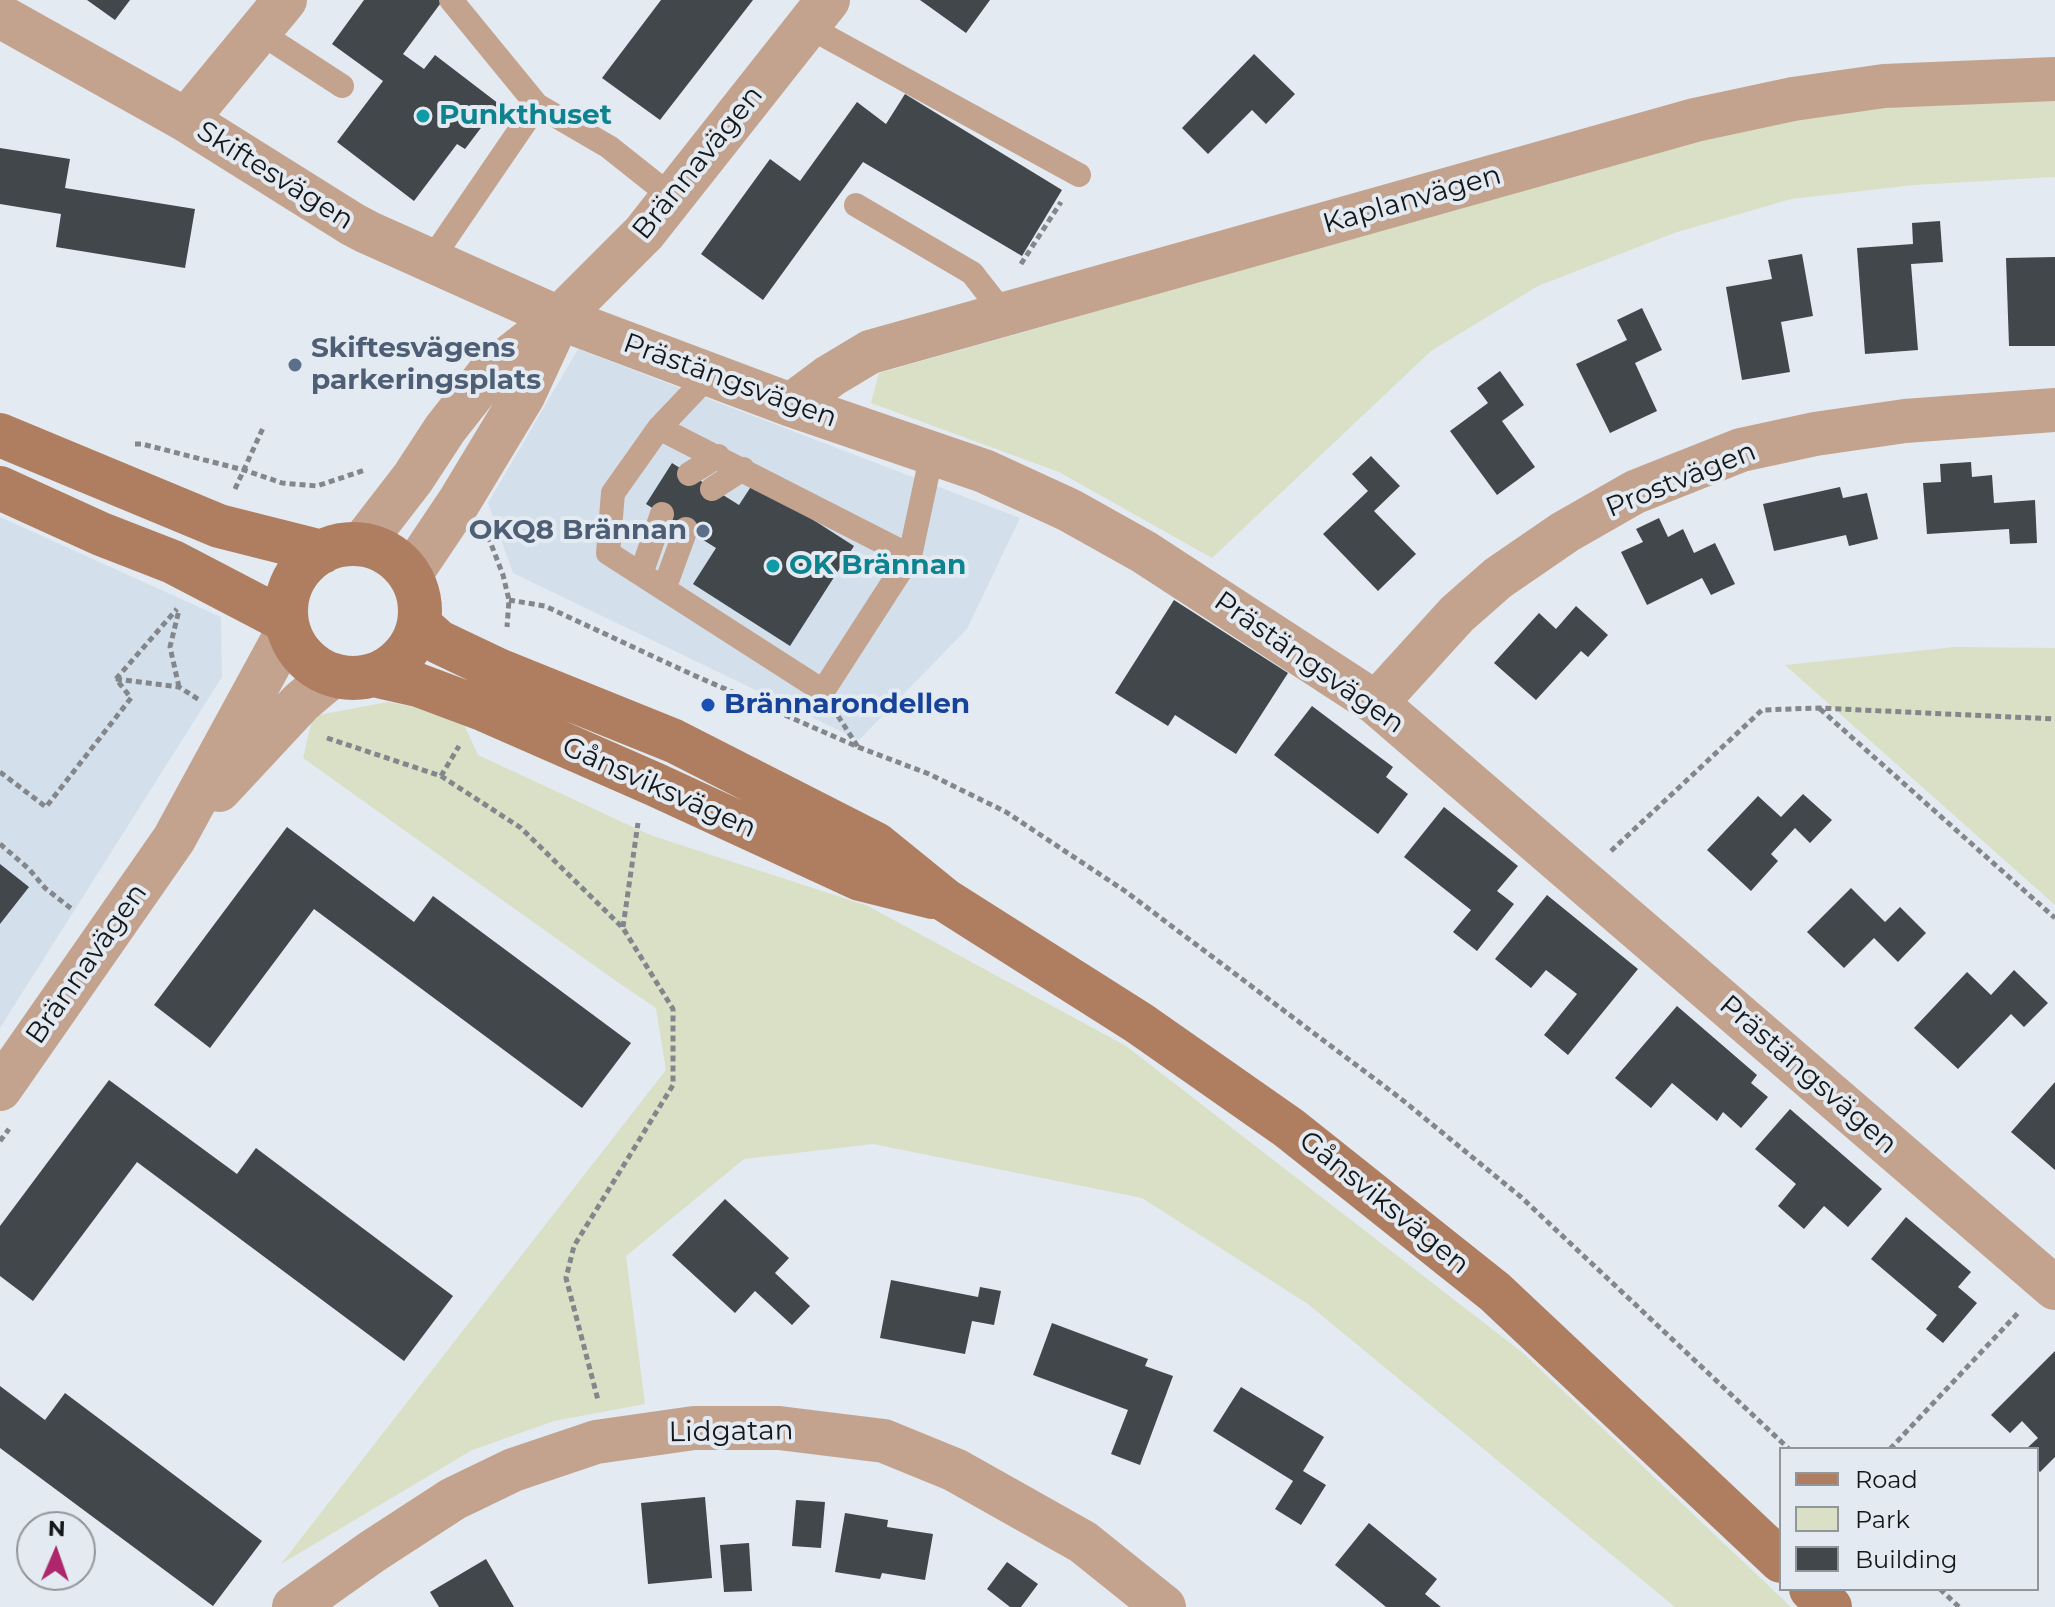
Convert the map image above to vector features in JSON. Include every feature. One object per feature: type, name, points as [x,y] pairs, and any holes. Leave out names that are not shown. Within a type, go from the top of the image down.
[{"type":"main road","points":[[0,435],[219,526],[342,548],[381,550],[397,560],[410,575],[420,607],[419,624],[413,641],[404,655],[390,667],[354,675],[318,669],[304,658],[295,645],[287,625],[286,600],[293,581],[305,564],[342,548]]},
{"type":"main road","points":[[0,488],[101,534],[173,562],[287,625]]},
{"type":"main road","name":"Gånsviksvägen","points":[[419,624],[439,642],[498,670],[674,741],[876,844],[945,900],[1139,1023],[1289,1128],[1495,1292],[1779,1559]]},
{"type":"main road","name":"Gånsviksvägen","points":[[354,675],[418,685],[485,710],[860,879],[945,900]]},
{"type":"main road","points":[[1813,1591],[1830,1607]]},
{"type":"street","name":"Brännavägen","points":[[342,548],[413,478],[445,429],[489,373],[559,318],[644,233],[817,13]]},
{"type":"street","name":"Skiftesvägen","points":[[0,16],[186,120],[352,224],[559,318]]},
{"type":"street","points":[[186,120],[272,16]]},
{"type":"street","name":"Kaplanvägen","points":[[791,405],[870,352],[996,305],[1695,120],[1793,99],[1884,86],[2055,79]]},
{"type":"street","name":"Brännavägen","points":[[410,575],[459,502],[523,396],[559,318]]},
{"type":"street","name":"Prästängsvägen","points":[[559,318],[791,405],[984,471],[1069,510],[1144,552],[1376,703],[2052,1284]]},
{"type":"street","name":"Prostvägen","points":[[1376,703],[1457,614],[1498,578],[1565,532],[1635,492],[1741,450],[1815,434],[1905,421],[2055,410]]},
{"type":"street","name":"Brännavägen","points":[[0,1089],[174,839],[287,625]]},
{"type":"street","name":"Brännavägen","points":[[174,839],[301,702],[354,675]]},
{"type":"street","name":"Lidgatan","points":[[294,1607],[453,1499],[513,1470],[596,1442],[694,1428],[779,1428],[884,1441],[955,1470],[1083,1542],[1164,1607]]},
{"type":"lane","points":[[451,0],[537,105],[609,147],[672,197]]},
{"type":"lane","points":[[817,13],[1079,175]]},
{"type":"lane","points":[[272,16],[342,86]]},
{"type":"lane","points":[[431,260],[537,105]]},
{"type":"lane","points":[[856,205],[972,273],[996,305]]},
{"type":"lane","points":[[702,371],[696,389],[659,428],[613,493],[608,553],[823,691],[910,556],[932,453]]},
{"type":"lane","points":[[659,428],[910,556]]},
{"type":"lane","points":[[689,474],[718,456]]},
{"type":"lane","points":[[712,489],[743,469]]},
{"type":"lane","points":[[641,574],[662,514]]},
{"type":"lane","points":[[664,589],[686,529]]},
{"type":"path","points":[[996,305],[1079,175]]},
{"type":"path","points":[[244,470],[263,428]]},
{"type":"path","points":[[129,445],[142,444],[282,483],[317,486],[368,469]]},
{"type":"path","points":[[484,525],[509,600],[545,606],[858,747],[929,774],[1006,812],[1125,891],[1388,1089],[1521,1197],[1787,1447]]},
{"type":"path","points":[[180,605],[170,647],[179,687],[116,679],[134,658],[180,605]]},
{"type":"path","points":[[0,772],[46,807],[131,698],[116,679]]},
{"type":"path","points":[[1819,708],[2055,918]]},
{"type":"path","points":[[1580,879],[1762,710],[1819,708],[2055,719]]},
{"type":"path","points":[[318,738],[332,737],[441,776],[521,828],[623,928],[673,1009],[673,1085],[574,1246],[566,1278],[609,1440]]},
{"type":"path","points":[[623,928],[639,820]]},
{"type":"path","points":[[0,844],[45,888],[76,912]]},
{"type":"path","points":[[1892,1447],[2052,1284]]},
{"type":"path","points":[[1942,1591],[1959,1607]]},
{"type":"shaded area","points":[[578,349],[1020,518],[967,629],[859,740],[513,573],[488,503]]},
{"type":"shaded area","points":[[0,517],[221,617],[222,677],[0,1028]]},
{"type":"green space","points":[[2055,94],[2055,177],[1914,185],[1791,199],[1674,233],[1538,286],[1431,351],[1212,558],[1059,472],[871,403],[879,373],[1390,222],[1844,103]]},
{"type":"green space","points":[[1955,647],[2055,648],[2055,905],[1785,665]]},
{"type":"green space","points":[[388,702],[460,716],[478,755],[650,835],[868,906],[1126,1046],[1523,1353],[1791,1607],[1675,1607],[1308,1304],[1142,1198],[873,1144],[744,1159],[626,1256],[645,1404],[554,1421],[472,1450],[281,1564],[666,1070],[656,1008],[303,758],[313,716]]},
{"type":"building","points":[[87,0],[130,0],[115,20]]},
{"type":"building","name":"Punkthuset","points":[[364,0],[443,0],[403,54],[424,69],[435,55],[499,104],[465,149],[457,144],[414,201],[337,142],[383,81],[332,44]]},
{"type":"building","points":[[661,0],[753,0],[660,120],[602,78]]},
{"type":"building","points":[[920,0],[990,0],[966,33]]},
{"type":"building","points":[[1254,54],[1295,94],[1266,124],[1252,110],[1208,154],[1182,128]]},
{"type":"building","points":[[905,94],[1062,190],[1022,256],[863,162],[763,300],[701,254],[770,159],[800,181],[857,102],[886,124]]},
{"type":"building","points":[[0,148],[70,159],[65,188],[195,209],[185,268],[56,247],[61,214],[0,204]]},
{"type":"building","points":[[1940,221],[1943,262],[1911,264],[1918,350],[1865,354],[1857,248],[1913,244],[1912,223]]},
{"type":"building","points":[[1802,254],[1813,316],[1781,322],[1790,372],[1742,380],[1726,287],[1772,279],[1768,260]]},
{"type":"building","points":[[2055,257],[2055,346],[2009,346],[2006,258]]},
{"type":"building","points":[[1642,308],[1662,350],[1635,363],[1657,411],[1610,433],[1576,364],[1627,340],[1617,320]]},
{"type":"building","points":[[1500,371],[1524,405],[1502,421],[1535,467],[1497,495],[1450,431],[1488,403],[1477,388]]},
{"type":"building","points":[[1371,456],[1400,486],[1374,511],[1416,554],[1378,591],[1323,534],[1368,491],[1352,474]]},
{"type":"building","points":[[1971,462],[1972,477],[1992,475],[1994,503],[2035,500],[2037,543],[2010,544],[2009,529],[1927,534],[1923,483],[1941,482],[1940,464]]},
{"type":"building","name":"OK Brännan","points":[[672,463],[739,505],[754,482],[854,546],[790,646],[693,584],[716,548],[646,504]]},
{"type":"building","points":[[1840,487],[1843,498],[1867,493],[1878,539],[1849,546],[1846,535],[1774,551],[1763,504]]},
{"type":"building","points":[[1659,518],[1668,537],[1683,529],[1694,553],[1715,543],[1735,584],[1711,595],[1702,578],[1647,605],[1621,552],[1643,542],[1636,529]]},
{"type":"building","points":[[1174,600],[1288,673],[1236,754],[1175,715],[1168,726],[1115,693]]},
{"type":"building","points":[[1576,606],[1608,635],[1588,657],[1581,651],[1536,700],[1494,663],[1539,613],[1556,629]]},
{"type":"building","points":[[1312,706],[1393,767],[1386,777],[1408,794],[1378,834],[1274,755]]},
{"type":"building","points":[[1803,794],[1832,820],[1810,843],[1795,828],[1771,854],[1778,861],[1751,891],[1707,850],[1758,796],[1781,817]]},
{"type":"building","points":[[1444,807],[1518,866],[1497,891],[1514,904],[1477,951],[1453,932],[1471,910],[1404,857]]},
{"type":"building","points":[[287,827],[414,922],[433,896],[631,1043],[582,1108],[314,909],[210,1048],[154,1005]]},
{"type":"building","points":[[0,864],[29,887],[0,924]]},
{"type":"building","points":[[1851,888],[1885,922],[1900,907],[1926,933],[1898,962],[1874,938],[1844,968],[1807,932]]},
{"type":"building","points":[[1547,895],[1638,969],[1568,1055],[1544,1035],[1577,994],[1546,970],[1531,988],[1495,959]]},
{"type":"building","points":[[2014,970],[2048,1003],[2024,1027],[2011,1014],[1958,1069],[1914,1028],[1967,972],[1991,995]]},
{"type":"building","points":[[1677,1006],[1757,1075],[1751,1083],[1768,1097],[1741,1128],[1723,1112],[1717,1121],[1672,1083],[1651,1108],[1615,1078]]},
{"type":"building","points":[[109,1080],[237,1174],[256,1148],[453,1296],[404,1361],[137,1162],[33,1301],[0,1276],[0,1226]]},
{"type":"building","points":[[2055,1082],[2055,1170],[2011,1132]]},
{"type":"building","points":[[1790,1109],[1882,1189],[1848,1227],[1824,1206],[1804,1229],[1778,1206],[1796,1184],[1755,1149]]},
{"type":"building","points":[[725,1199],[789,1258],[775,1273],[810,1306],[792,1325],[755,1291],[735,1313],[672,1255]]},
{"type":"building","points":[[1906,1217],[1971,1272],[1958,1287],[1977,1303],[1943,1343],[1926,1329],[1937,1315],[1871,1259]]},
{"type":"building","points":[[891,1280],[978,1297],[980,1287],[1001,1291],[994,1325],[972,1321],[965,1354],[880,1338]]},
{"type":"building","points":[[1052,1323],[1148,1359],[1145,1366],[1173,1376],[1140,1465],[1111,1454],[1128,1410],[1033,1375]]},
{"type":"building","points":[[2055,1351],[2055,1457],[2040,1472],[2039,1447],[2028,1447],[2038,1438],[2022,1421],[2010,1433],[1991,1415]]},
{"type":"building","points":[[0,1386],[45,1420],[65,1393],[262,1541],[213,1606],[96,1519],[96,1511],[85,1511],[0,1448]]},
{"type":"building","points":[[1241,1387],[1324,1437],[1303,1471],[1326,1485],[1301,1525],[1275,1509],[1293,1481],[1213,1431]]},
{"type":"building","points":[[705,1497],[712,1578],[648,1584],[641,1503]]},
{"type":"building","points":[[796,1500],[825,1502],[821,1548],[792,1546]]},
{"type":"building","points":[[845,1513],[888,1520],[887,1527],[933,1534],[925,1580],[882,1573],[880,1579],[835,1572]]},
{"type":"building","points":[[1369,1523],[1437,1579],[1425,1594],[1441,1607],[1386,1607],[1335,1565]]},
{"type":"building","points":[[749,1543],[752,1591],[724,1592],[720,1545]]},
{"type":"building","points":[[486,1559],[514,1607],[439,1607],[430,1592]]},
{"type":"building","points":[[1007,1562],[1038,1584],[1021,1607],[1010,1607],[987,1589]]},
{"type":"place","name":"Punkthuset","points":[[423,116]]},
{"type":"place","name":"Skiftesvägens parkeringsplats","points":[[295,365]]},
{"type":"place","name":"OKQ8 Brännan","points":[[703,531]]},
{"type":"place","name":"OK Brännan","points":[[773,566]]},
{"type":"place","name":"Brännarondellen","points":[[708,705]]}]
